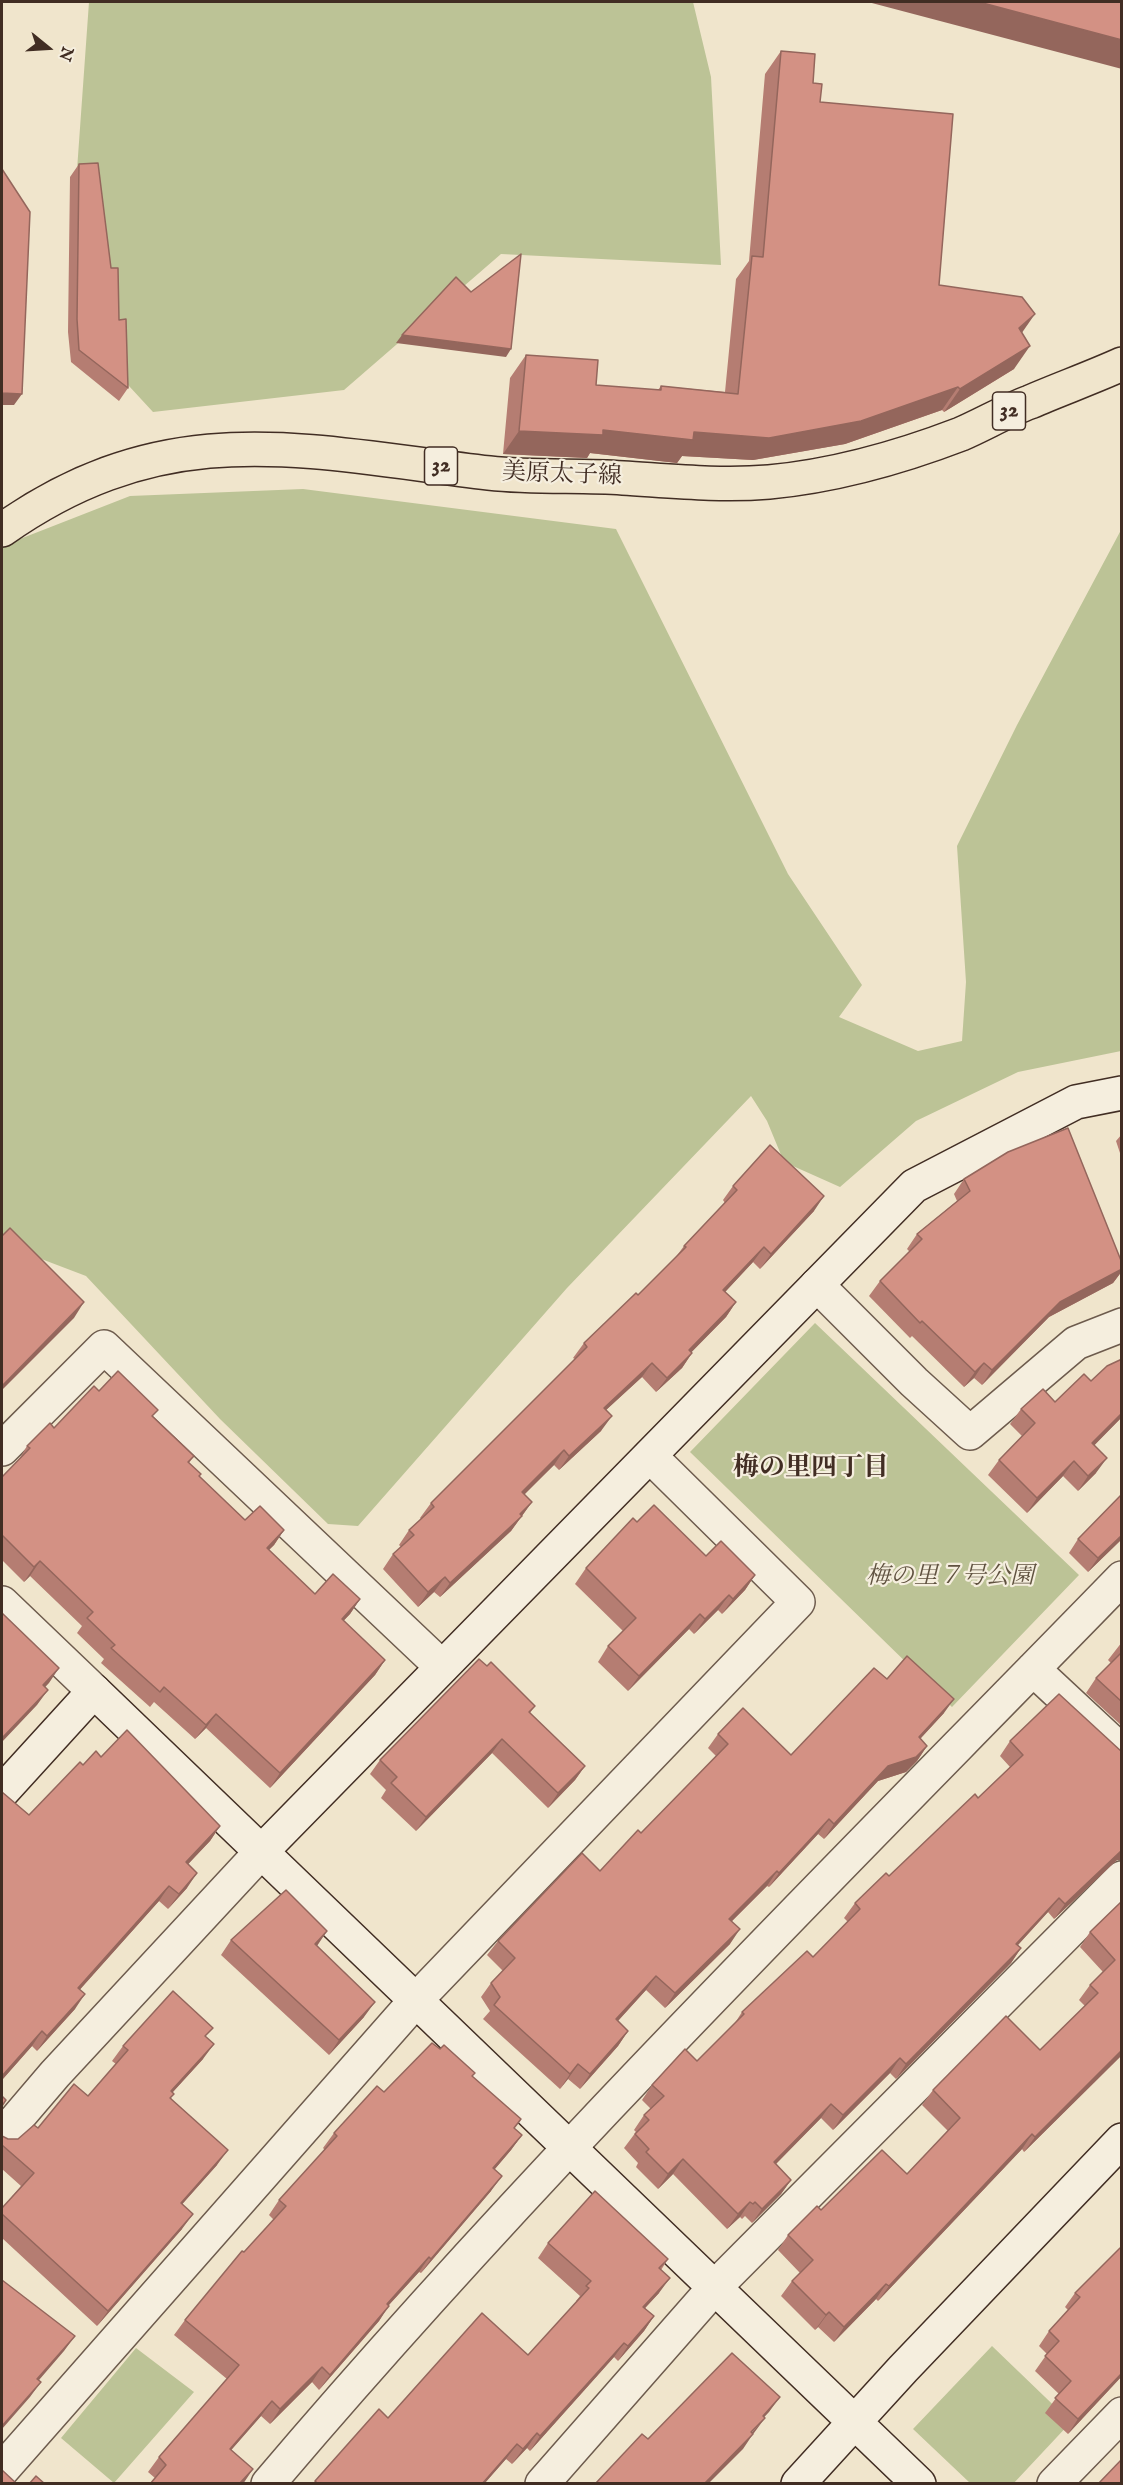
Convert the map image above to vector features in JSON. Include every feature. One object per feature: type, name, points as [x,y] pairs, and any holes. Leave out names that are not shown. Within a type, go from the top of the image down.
[{"type":"main road","name":"美原太子線","points":[[2,530],[42,502],[104,475],[147,460],[202,451],[301,449],[493,473],[693,483],[770,482],[897,457],[963,433],[1028,402],[1122,364]]},
{"type":"street","points":[[2,2136],[63,2066],[263,1850],[914,1186],[1076,1102],[1122,1093]]},
{"type":"street","points":[[817,1285],[914,1382],[970,1433],[1076,1343],[1122,1325]]},
{"type":"street","points":[[2,1449],[104,1347],[442,1667]]},
{"type":"street","points":[[2,2470],[417,2000],[798,1602],[650,1456]]},
{"type":"street","points":[[268,2484],[343,2395],[569,2146],[1122,1578]]},
{"type":"street","points":[[2,1603],[263,1850],[919,2484]]},
{"type":"street","points":[[1033,1669],[1122,1752]]},
{"type":"street","points":[[2,1792],[94,1691]]},
{"type":"street","points":[[542,2484],[715,2287],[1122,1878]]},
{"type":"street","points":[[798,2484],[1122,2140]]},
{"type":"street","points":[[1054,2484],[1122,2414]]},
{"type":"green space","points":[[89,2],[693,2],[711,77],[721,265],[501,254],[344,390],[153,412],[105,360],[76,184]]},
{"type":"green space","points":[[303,489],[616,529],[788,874],[862,985],[839,1017],[918,1051],[962,1041],[966,982],[957,846],[1017,725],[1121,530],[1121,1051],[1018,1072],[916,1121],[840,1187],[784,1162],[767,1121],[751,1096],[567,1288],[358,1526],[328,1524],[220,1419],[86,1276],[2,1244],[2,546],[130,496]]},
{"type":"green space","name":"梅の里７号公園","points":[[815,1323],[1079,1575],[952,1707],[690,1452]]},
{"type":"green space","points":[[992,2346],[1071,2422],[1013,2484],[970,2483],[913,2429]]},
{"type":"green space","points":[[136,2348],[194,2392],[114,2483],[61,2438]]},
{"type":"building","points":[[979,2],[1122,2],[1122,40]]},
{"type":"building","points":[[781,51],[815,54],[813,83],[822,84],[820,102],[953,114],[939,285],[1022,297],[1035,314],[1019,328],[1030,346],[960,389],[958,387],[861,421],[769,438],[694,432],[693,440],[603,430],[603,435],[519,431],[526,355],[598,360],[596,385],[661,390],[661,386],[738,394],[752,256],[763,257]]},
{"type":"building","points":[[98,163],[111,268],[118,268],[119,320],[126,319],[128,388],[79,350],[77,319],[79,164]]},
{"type":"building","points":[[2,169],[30,212],[22,394],[2,393]]},
{"type":"building","points":[[521,254],[511,349],[402,335],[456,277],[471,292]]},
{"type":"building","points":[[1068,1128],[1122,1263],[1122,1269],[1060,1302],[992,1370],[984,1363],[975,1372],[922,1321],[920,1323],[880,1281],[922,1239],[917,1234],[970,1191],[964,1179],[1008,1152]]},
{"type":"building","points":[[770,1145],[824,1196],[771,1254],[764,1247],[723,1290],[736,1302],[689,1350],[692,1353],[667,1378],[652,1363],[604,1408],[612,1416],[569,1456],[564,1450],[522,1492],[532,1502],[520,1514],[522,1516],[450,1583],[445,1577],[428,1592],[393,1554],[414,1535],[409,1530],[434,1507],[431,1503],[587,1347],[584,1343],[636,1293],[638,1295],[686,1247],[684,1246],[737,1190],[733,1186]]},
{"type":"building","points":[[10,1228],[84,1302],[2,1386],[2,1236]]},
{"type":"building","points":[[1122,1359],[1122,1413],[1092,1443],[1107,1458],[1088,1476],[1074,1461],[1037,1498],[999,1460],[1035,1423],[1021,1409],[1043,1389],[1055,1402],[1084,1374],[1091,1381],[1107,1366]]},
{"type":"building","points":[[118,1371],[158,1410],[152,1416],[194,1456],[188,1462],[201,1474],[199,1476],[245,1520],[260,1506],[284,1530],[267,1548],[315,1594],[333,1574],[360,1599],[342,1619],[385,1660],[280,1773],[216,1714],[206,1725],[164,1687],[160,1692],[111,1648],[115,1645],[87,1618],[93,1612],[40,1561],[34,1567],[2,1535],[2,1477],[30,1448],[27,1446],[50,1423],[54,1428],[94,1386],[99,1391]]},
{"type":"building","points":[[1122,1494],[1122,1535],[1098,1558],[1078,1539]]},
{"type":"building","points":[[654,1505],[706,1556],[721,1541],[755,1575],[733,1599],[729,1595],[705,1619],[700,1614],[639,1676],[608,1646],[636,1618],[586,1568],[633,1518],[637,1522]]},
{"type":"building","points":[[2,1613],[59,1668],[43,1685],[48,1690],[2,1738]]},
{"type":"building","points":[[1122,1652],[1122,1702],[1096,1678]]},
{"type":"building","points":[[907,1656],[954,1699],[919,1737],[927,1746],[916,1757],[888,1766],[834,1824],[829,1819],[779,1873],[777,1871],[729,1919],[740,1929],[675,1993],[656,1976],[616,2019],[628,2031],[590,2074],[578,2064],[570,2074],[494,2005],[500,1997],[491,1983],[515,1958],[498,1941],[582,1853],[600,1871],[638,1830],[641,1833],[728,1744],[718,1734],[743,1708],[791,1755],[874,1668],[887,1679]]},
{"type":"building","points":[[479,1659],[487,1666],[491,1662],[535,1706],[529,1712],[585,1766],[558,1793],[502,1739],[426,1817],[391,1783],[397,1777],[380,1760]]},
{"type":"building","points":[[1059,1694],[1122,1752],[1122,1850],[1065,1904],[1059,1898],[1016,1944],[1021,1948],[906,2064],[900,2058],[843,2115],[831,2104],[774,2162],[791,2180],[762,2209],[755,2202],[753,2204],[750,2202],[738,2214],[683,2159],[668,2174],[646,2152],[649,2149],[635,2134],[649,2120],[644,2115],[664,2096],[652,2085],[685,2049],[697,2061],[744,2014],[742,2012],[807,1951],[813,1957],[860,1909],[855,1903],[886,1873],[889,1876],[975,1794],[978,1798],[1023,1755],[1010,1741]]},
{"type":"building","points":[[127,1730],[220,1826],[186,1862],[197,1873],[179,1894],[169,1886],[78,1988],[85,1994],[47,2036],[42,2031],[2,2076],[2,1792],[29,1815],[80,1762],[83,1765],[96,1751],[101,1757]]},
{"type":"building","points":[[286,1890],[327,1931],[315,1944],[375,2002],[339,2040],[231,1940]]},
{"type":"building","points":[[1122,1901],[1122,2050],[1035,2137],[1032,2134],[889,2286],[886,2284],[844,2327],[829,2312],[826,2315],[792,2281],[813,2260],[788,2235],[817,2206],[821,2210],[882,2150],[907,2174],[960,2118],[933,2090],[1006,2016],[1040,2050],[1098,1993],[1090,1985],[1115,1960],[1090,1932]]},
{"type":"building","points":[[173,1991],[213,2028],[205,2036],[214,2044],[171,2091],[174,2094],[170,2098],[228,2150],[181,2203],[193,2214],[108,2311],[2,2214],[2,2208],[34,2173],[2,2145],[2,2136],[8,2139],[18,2139],[34,2125],[38,2128],[74,2084],[88,2096],[128,2050],[123,2046]]},
{"type":"building","points":[[432,2043],[440,2049],[444,2045],[475,2073],[472,2076],[521,2119],[514,2128],[522,2135],[493,2168],[502,2176],[431,2259],[429,2257],[387,2304],[389,2306],[330,2375],[322,2367],[280,2409],[272,2401],[230,2449],[253,2469],[239,2484],[150,2484],[166,2465],[159,2457],[239,2365],[185,2320],[242,2251],[244,2252],[286,2206],[279,2200],[337,2136],[334,2133],[377,2086],[384,2092]]},
{"type":"building","points":[[595,2191],[668,2259],[659,2268],[670,2278],[643,2307],[654,2316],[628,2346],[624,2343],[540,2436],[537,2433],[523,2449],[517,2444],[482,2484],[318,2484],[315,2481],[379,2409],[388,2418],[482,2313],[528,2355],[589,2288],[586,2286],[591,2281],[548,2243]]},
{"type":"building","points":[[1120,2248],[1122,2250],[1122,2373],[1078,2419],[1055,2398],[1071,2381],[1045,2356],[1059,2341],[1049,2331],[1080,2297],[1075,2293]]},
{"type":"building","points":[[2,2280],[75,2336],[37,2379],[41,2382],[2,2426]]},
{"type":"building","points":[[732,2353],[780,2397],[763,2416],[765,2418],[751,2432],[753,2434],[704,2484],[595,2484],[642,2434],[648,2439]]},
{"type":"building","points":[[1122,2459],[1122,2484],[1098,2484]]},
{"type":"building","points":[[2,2470],[17,2484],[2,2484]]},
{"type":"building","points":[[36,2476],[45,2484],[29,2484]]},
{"type":"district","name":"梅の里四丁目","points":[[811,1470]]}]
